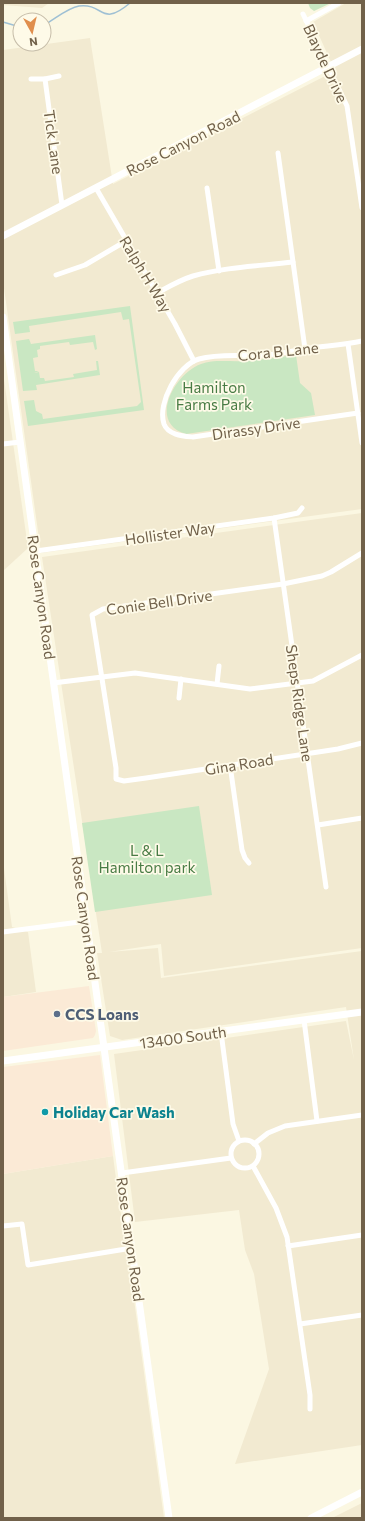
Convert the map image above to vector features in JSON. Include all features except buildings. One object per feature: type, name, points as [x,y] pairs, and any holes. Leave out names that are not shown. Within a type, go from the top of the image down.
[{"type":"street","points":[[306,21],[339,3]]},
{"type":"street","name":"Blayde Drive","points":[[302,14],[347,106],[362,208]]},
{"type":"street","name":"Rose Canyon Road","points":[[3,236],[362,49]]},
{"type":"street","points":[[31,79],[59,76]]},
{"type":"street","name":"Tick Lane","points":[[45,78],[62,206]]},
{"type":"street","points":[[278,153],[305,349]]},
{"type":"street","name":"Ralph H Way","points":[[96,188],[175,324],[194,361]]},
{"type":"street","points":[[207,188],[219,271]]},
{"type":"street","points":[[56,275],[85,264],[126,241]]},
{"type":"street","points":[[156,293],[174,283],[192,276],[219,271],[293,262]]},
{"type":"street","name":"Rose Canyon Road","points":[[3,317],[170,1518]]},
{"type":"street","name":"Cora B Lane","points":[[194,361],[214,357],[267,355],[348,344],[362,340]]},
{"type":"street","points":[[348,344],[362,443]]},
{"type":"street","name":"Dirassy Drive","points":[[194,361],[174,380],[162,410],[162,419],[165,427],[180,436],[193,437],[358,413]]},
{"type":"street","points":[[3,444],[20,442]]},
{"type":"street","name":"Hollister Way","points":[[36,551],[274,518],[298,513],[302,508]]},
{"type":"street","name":"Sheps Ridge Lane","points":[[274,518],[326,887]]},
{"type":"street","name":"Conie Bell Drive","points":[[116,779],[116,768],[103,677],[92,615],[103,609],[284,584],[322,576],[332,572],[362,554]]},
{"type":"street","points":[[53,683],[135,673],[250,689],[313,681],[362,655]]},
{"type":"street","points":[[217,684],[219,666]]},
{"type":"street","points":[[179,698],[181,679]]},
{"type":"street","name":"Gina Road","points":[[116,779],[124,781],[362,744]]},
{"type":"street","points":[[230,765],[242,850],[249,864]]},
{"type":"street","points":[[318,825],[362,818]]},
{"type":"street","points":[[3,932],[87,921]]},
{"type":"street","name":"13400 South","points":[[3,1061],[362,1012]]},
{"type":"street","points":[[304,1020],[317,1121]]},
{"type":"street","points":[[221,1032],[234,1130],[239,1142]]},
{"type":"street","points":[[254,1144],[263,1136],[279,1128],[362,1115]]},
{"type":"street","points":[[245,1140],[254,1144],[258,1149],[259,1155],[257,1161],[252,1166],[244,1168],[238,1167],[231,1158],[232,1148],[239,1142],[245,1140]]},
{"type":"street","points":[[122,1172],[231,1158]]},
{"type":"street","points":[[252,1166],[280,1216],[288,1246],[310,1395],[310,1409]]},
{"type":"street","points":[[3,1226],[22,1224],[28,1265],[132,1248]]},
{"type":"street","points":[[288,1246],[362,1235]]},
{"type":"street","points":[[300,1324],[362,1314]]},
{"type":"street","points":[[311,1518],[362,1492]]},
{"type":"shaded area","points":[[3,3],[49,3],[42,8],[3,5]]},
{"type":"shaded area","points":[[346,3],[362,3],[362,509],[41,553],[3,281],[3,50],[12,49],[12,52],[52,52],[52,43],[90,38],[113,184],[335,71],[313,22]]},
{"type":"shaded area","points":[[3,372],[28,548],[3,571]]},
{"type":"shaded area","points":[[362,513],[362,948],[164,976],[161,944],[109,952],[158,948],[161,978],[362,951],[362,1445],[235,1464],[269,1369],[254,1274],[245,1250],[239,1210],[135,1222],[114,1054],[346,1021],[354,1060],[346,1007],[122,1040],[110,1036],[97,953],[102,953],[42,557]]},
{"type":"shaded area","points":[[3,861],[12,927],[28,932],[36,992],[3,997]]},
{"type":"shaded area","points":[[89,986],[96,1031],[93,1038],[3,1051],[3,997]]},
{"type":"shaded area","points":[[100,1055],[113,1156],[3,1174],[3,1067]]},
{"type":"shaded area","points":[[113,1156],[164,1518],[3,1518],[3,1174]]},
{"type":"shaded area","points":[[362,1503],[362,1518],[332,1518]]},
{"type":"green space","points":[[308,3],[331,3],[314,11],[310,8]]},
{"type":"green space","points":[[130,306],[144,410],[28,426],[24,401],[34,400],[36,411],[42,414],[43,419],[137,406],[141,402],[129,319],[123,320],[121,312],[29,326],[30,332],[15,334],[13,322]]},
{"type":"green space","points":[[95,335],[97,349],[95,350],[93,342],[70,345],[69,342],[40,346],[40,349],[37,350],[38,357],[33,358],[35,371],[39,371],[34,373],[39,372],[40,378],[44,378],[45,381],[74,377],[73,374],[97,370],[96,361],[98,361],[100,375],[36,385],[37,390],[23,391],[16,341],[29,339],[31,344]]},
{"type":"green space","name":"Hamilton Farms Park","points":[[296,355],[300,383],[311,393],[315,415],[186,434],[174,428],[168,420],[167,409],[169,398],[182,377],[191,369],[206,362],[250,361]]},
{"type":"green space","name":"L & L Hamilton park","points":[[199,806],[212,895],[95,912],[82,823]]},
{"type":"waterway","points":[[52,20],[74,7],[87,6],[103,13],[113,14],[130,3]]},
{"type":"waterway","points":[[3,22],[12,25]]},
{"type":"place","name":"CCS Loans","points":[[57,1014]]},
{"type":"place","name":"Holiday Car Wash","points":[[45,1112]]}]
